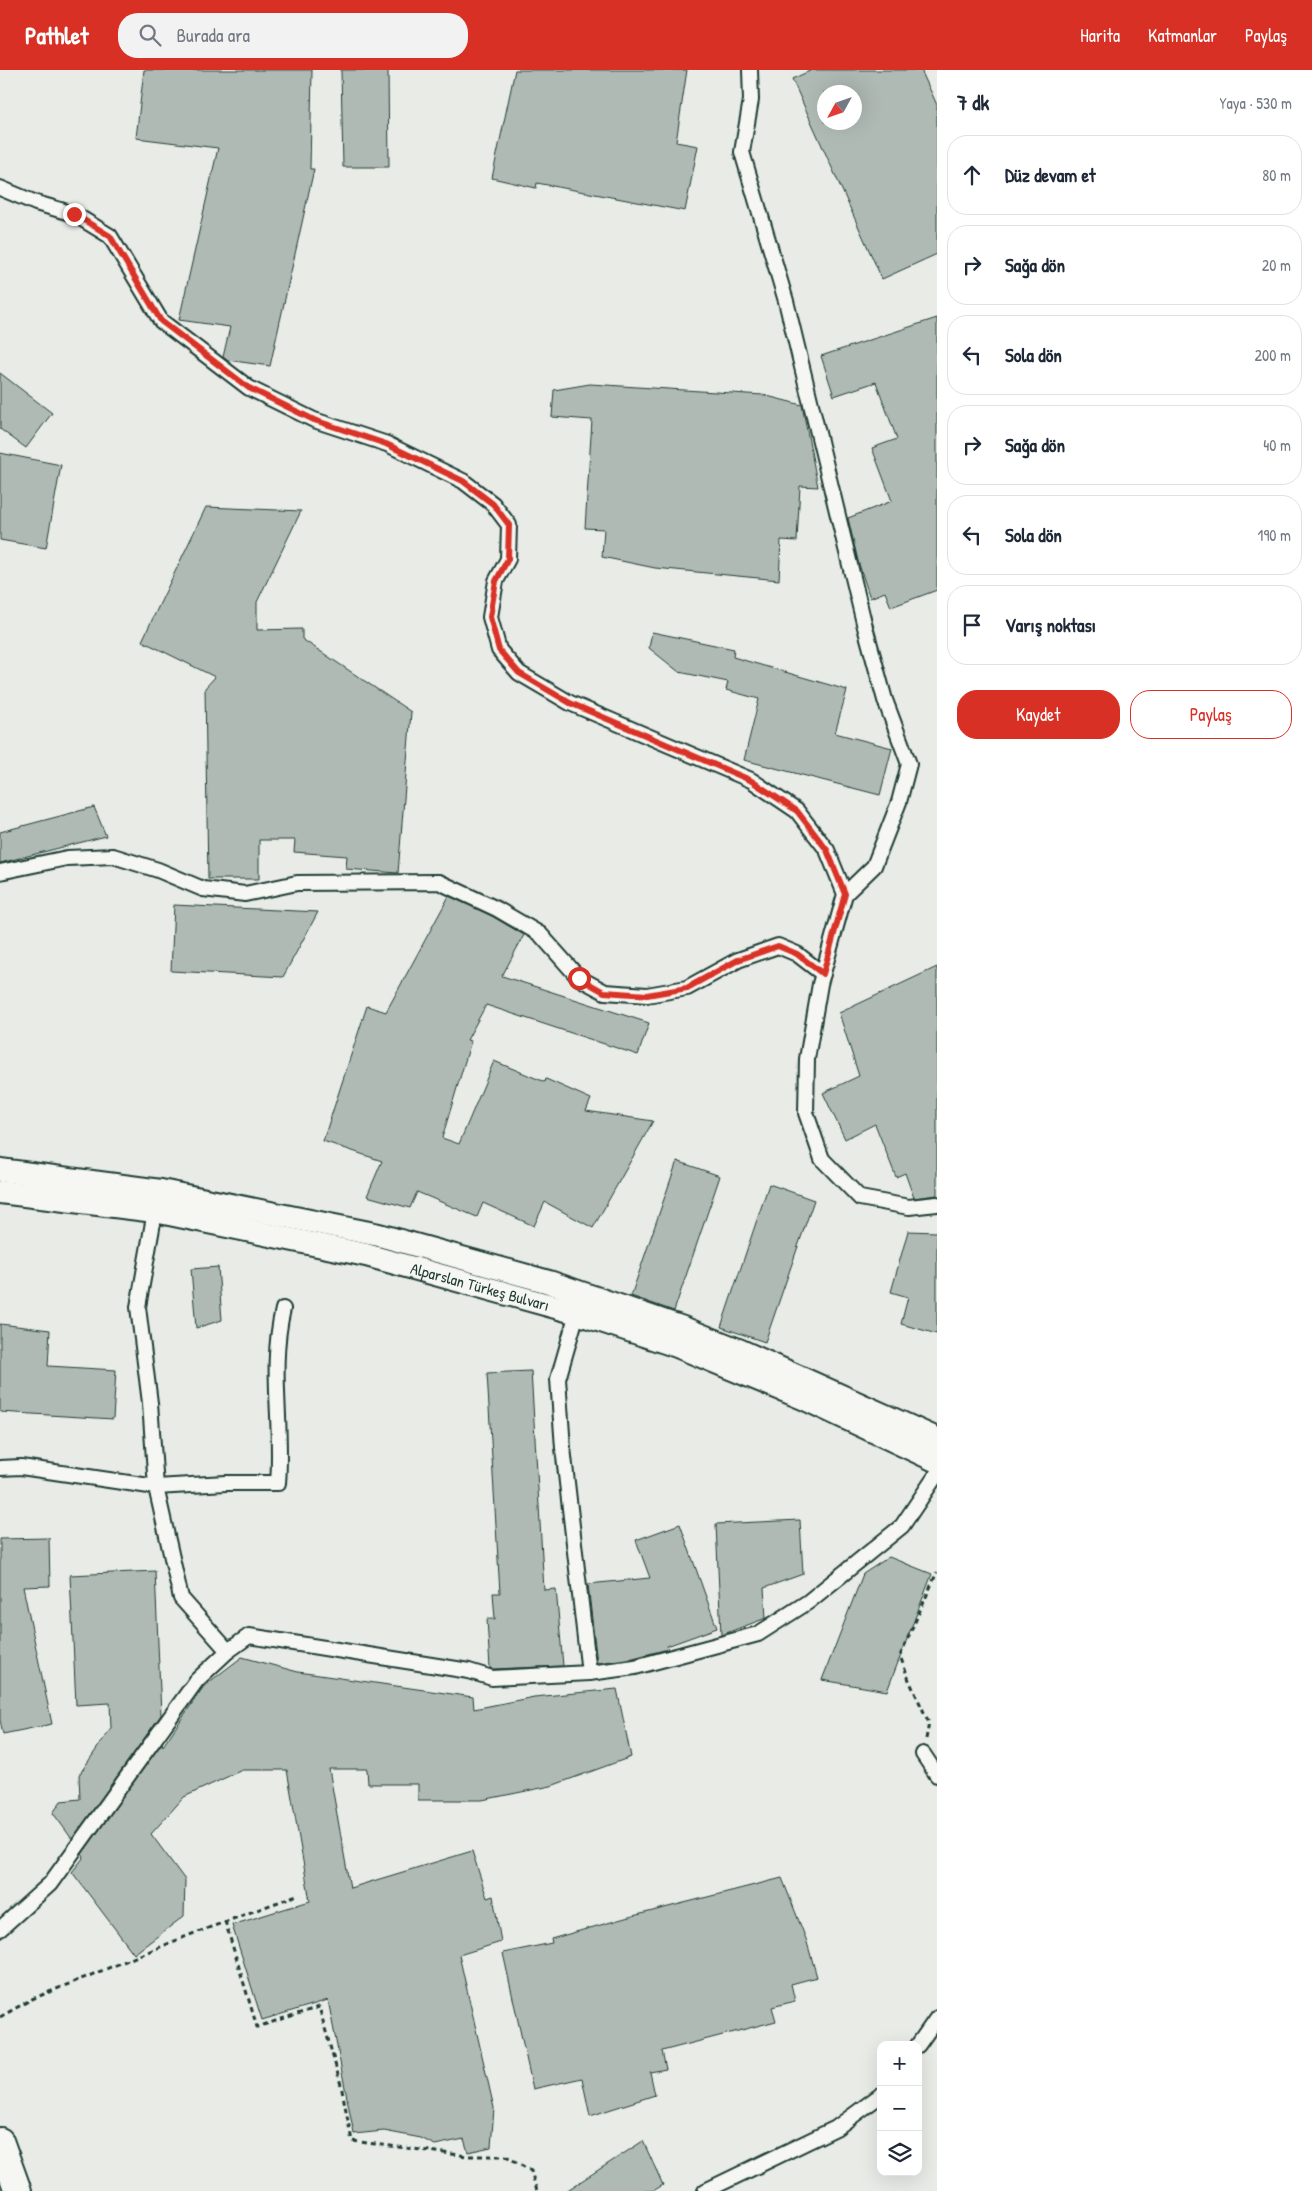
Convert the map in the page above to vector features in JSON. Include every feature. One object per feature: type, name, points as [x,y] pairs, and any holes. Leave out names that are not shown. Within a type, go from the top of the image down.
[{"type":"highway","points":[[0,2141],[18,2191]]},
{"type":"main road","name":"Alparslan Türkeş Bulvarı","points":[[0,1170],[161,1191],[379,1235],[549,1282],[683,1328],[741,1351],[937,1439]]},
{"type":"main road","name":"Alparslan Türkeş Bulvarı","points":[[0,1192],[155,1210],[366,1255],[577,1313],[677,1346],[803,1398],[937,1461]]},
{"type":"street","points":[[750,70],[751,100],[742,152],[786,301],[865,627],[885,700],[909,764],[899,802],[874,866],[845,894],[823,974],[807,1059],[806,1112],[822,1158],[860,1198],[909,1207],[937,1204]]},
{"type":"street","points":[[0,188],[36,203],[74,214],[110,236],[161,321],[249,388],[314,420],[386,444],[463,481],[493,504],[509,525],[508,559],[496,581],[490,617],[499,650],[519,673],[570,703],[750,780],[797,811],[827,850],[845,894]]},
{"type":"street","points":[[0,872],[67,858],[113,856],[158,870],[203,889],[245,894],[297,883],[439,882],[497,909],[540,934],[579,978],[604,992],[647,995],[687,988],[738,960],[778,946],[797,954],[823,974]]},
{"type":"street","points":[[155,1210],[138,1307],[150,1403],[156,1487],[181,1598],[228,1652]]},
{"type":"street","points":[[0,1468],[21,1467],[156,1487],[226,1483],[278,1483],[280,1461],[276,1393],[277,1335],[283,1309]]},
{"type":"street","points":[[577,1313],[558,1378],[563,1448],[589,1673]]},
{"type":"street","points":[[0,1929],[50,1884],[197,1680],[249,1636],[470,1671],[492,1678],[589,1673],[635,1667],[758,1634],[808,1602],[902,1526],[937,1474]]},
{"type":"street","points":[[923,1754],[937,1774]]},
{"type":"street","points":[[921,2041],[937,2020]]},
{"type":"street","points":[[705,2191],[836,2128],[877,2098]]},
{"type":"path","points":[[923,1754],[929,1723],[908,1680],[900,1656],[937,1572]]},
{"type":"path","points":[[0,2018],[32,1999],[297,1895]]},
{"type":"path","points":[[225,1922],[257,2027],[319,2007],[341,2085],[352,2141],[467,2156],[506,2156],[531,2171],[537,2191]]},
{"type":"building","points":[[144,70],[312,70],[310,169],[314,169],[270,366],[227,360],[223,357],[230,327],[179,320],[218,148],[136,138]]},
{"type":"building","points":[[341,70],[388,70],[389,167],[343,167]]},
{"type":"building","points":[[515,70],[687,70],[676,142],[698,146],[685,211],[537,183],[536,188],[492,178]]},
{"type":"building","points":[[812,70],[921,70],[937,105],[937,254],[882,279],[792,79]]},
{"type":"building","points":[[937,318],[937,590],[891,607],[885,592],[870,598],[858,561],[848,518],[892,501],[872,448],[897,439],[876,382],[834,396],[821,356]]},
{"type":"building","points":[[0,373],[52,413],[26,448],[0,429]]},
{"type":"building","points":[[590,384],[763,395],[802,405],[818,487],[800,486],[797,541],[781,540],[779,580],[655,568],[602,557],[604,529],[585,528],[592,420],[552,417],[554,390]]},
{"type":"building","points":[[0,453],[61,465],[46,548],[0,540]]},
{"type":"building","points":[[206,507],[301,511],[257,602],[257,630],[302,629],[302,639],[411,712],[398,873],[346,869],[347,856],[294,852],[295,840],[259,840],[259,879],[208,879],[205,688],[215,677],[142,641]]},
{"type":"building","points":[[652,632],[734,649],[733,657],[847,690],[835,733],[892,748],[880,795],[744,760],[759,699],[726,690],[728,682],[679,672],[649,648]]},
{"type":"building","points":[[94,807],[106,836],[0,863],[0,832]]},
{"type":"building","points":[[449,896],[490,915],[524,935],[502,976],[649,1023],[638,1055],[486,1005],[467,1040],[471,1041],[442,1138],[459,1144],[494,1061],[545,1082],[546,1079],[591,1099],[586,1111],[653,1121],[593,1228],[545,1202],[534,1226],[483,1203],[477,1217],[417,1192],[410,1208],[367,1196],[382,1161],[323,1141],[367,1006],[386,1012]]},
{"type":"building","points":[[174,905],[318,912],[283,977],[171,971]]},
{"type":"building","points":[[937,967],[937,1195],[914,1198],[905,1173],[896,1177],[875,1124],[845,1139],[823,1093],[859,1076],[839,1013]]},
{"type":"building","points":[[677,1161],[720,1176],[674,1311],[631,1296]]},
{"type":"building","points":[[769,1184],[814,1200],[765,1342],[721,1327]]},
{"type":"building","points":[[908,1231],[937,1232],[937,1334],[901,1324],[908,1297],[891,1292]]},
{"type":"building","points":[[218,1267],[222,1320],[196,1328],[191,1269]]},
{"type":"building","points":[[0,1324],[50,1330],[48,1366],[116,1370],[113,1419],[0,1412]]},
{"type":"building","points":[[531,1371],[544,1590],[556,1589],[563,1666],[493,1669],[490,1668],[487,1619],[495,1619],[493,1593],[500,1593],[487,1373]]},
{"type":"building","points":[[800,1520],[803,1574],[764,1588],[766,1618],[721,1635],[716,1524]]},
{"type":"building","points":[[680,1524],[717,1628],[667,1646],[668,1649],[633,1658],[597,1663],[588,1584],[650,1578],[636,1540]]},
{"type":"building","points":[[49,1538],[50,1586],[23,1587],[52,1724],[3,1734],[0,1720],[0,1539]]},
{"type":"building","points":[[889,1557],[932,1574],[887,1691],[822,1680],[863,1574]]},
{"type":"building","points":[[155,1571],[161,1715],[72,1839],[53,1813],[61,1801],[80,1799],[79,1775],[111,1728],[110,1703],[76,1705],[70,1575]]},
{"type":"building","points":[[242,1657],[298,1672],[473,1697],[474,1709],[534,1697],[617,1689],[631,1757],[551,1786],[482,1800],[418,1800],[418,1784],[368,1784],[367,1769],[329,1769],[350,1888],[472,1851],[487,1898],[493,1896],[501,1942],[459,1955],[494,2108],[491,2147],[468,2152],[464,2139],[435,2145],[421,2138],[384,2131],[354,2134],[328,2000],[262,2020],[232,1925],[310,1901],[287,1770],[242,1770],[184,1797],[151,1834],[185,1880],[184,1916],[134,1954],[72,1872],[84,1857],[82,1854],[162,1743],[163,1746],[204,1686]]},
{"type":"building","points":[[782,1878],[806,1939],[817,1977],[791,1984],[795,2001],[772,2007],[776,2021],[662,2051],[666,2069],[650,2072],[655,2095],[590,2116],[582,2078],[533,2089],[503,1953],[552,1943],[551,1939]]},
{"type":"building","points":[[643,2141],[663,2185],[653,2191],[566,2191]]},
{"type":"route","points":[[74,214],[110,236],[161,321],[249,388],[314,420],[386,444],[463,481],[493,504],[509,525],[508,559],[496,581],[490,617],[499,650],[519,673],[570,703],[750,780],[797,811],[827,850],[845,894],[823,974],[797,954],[778,946],[738,960],[687,988],[647,995],[604,992],[579,978]]}]
